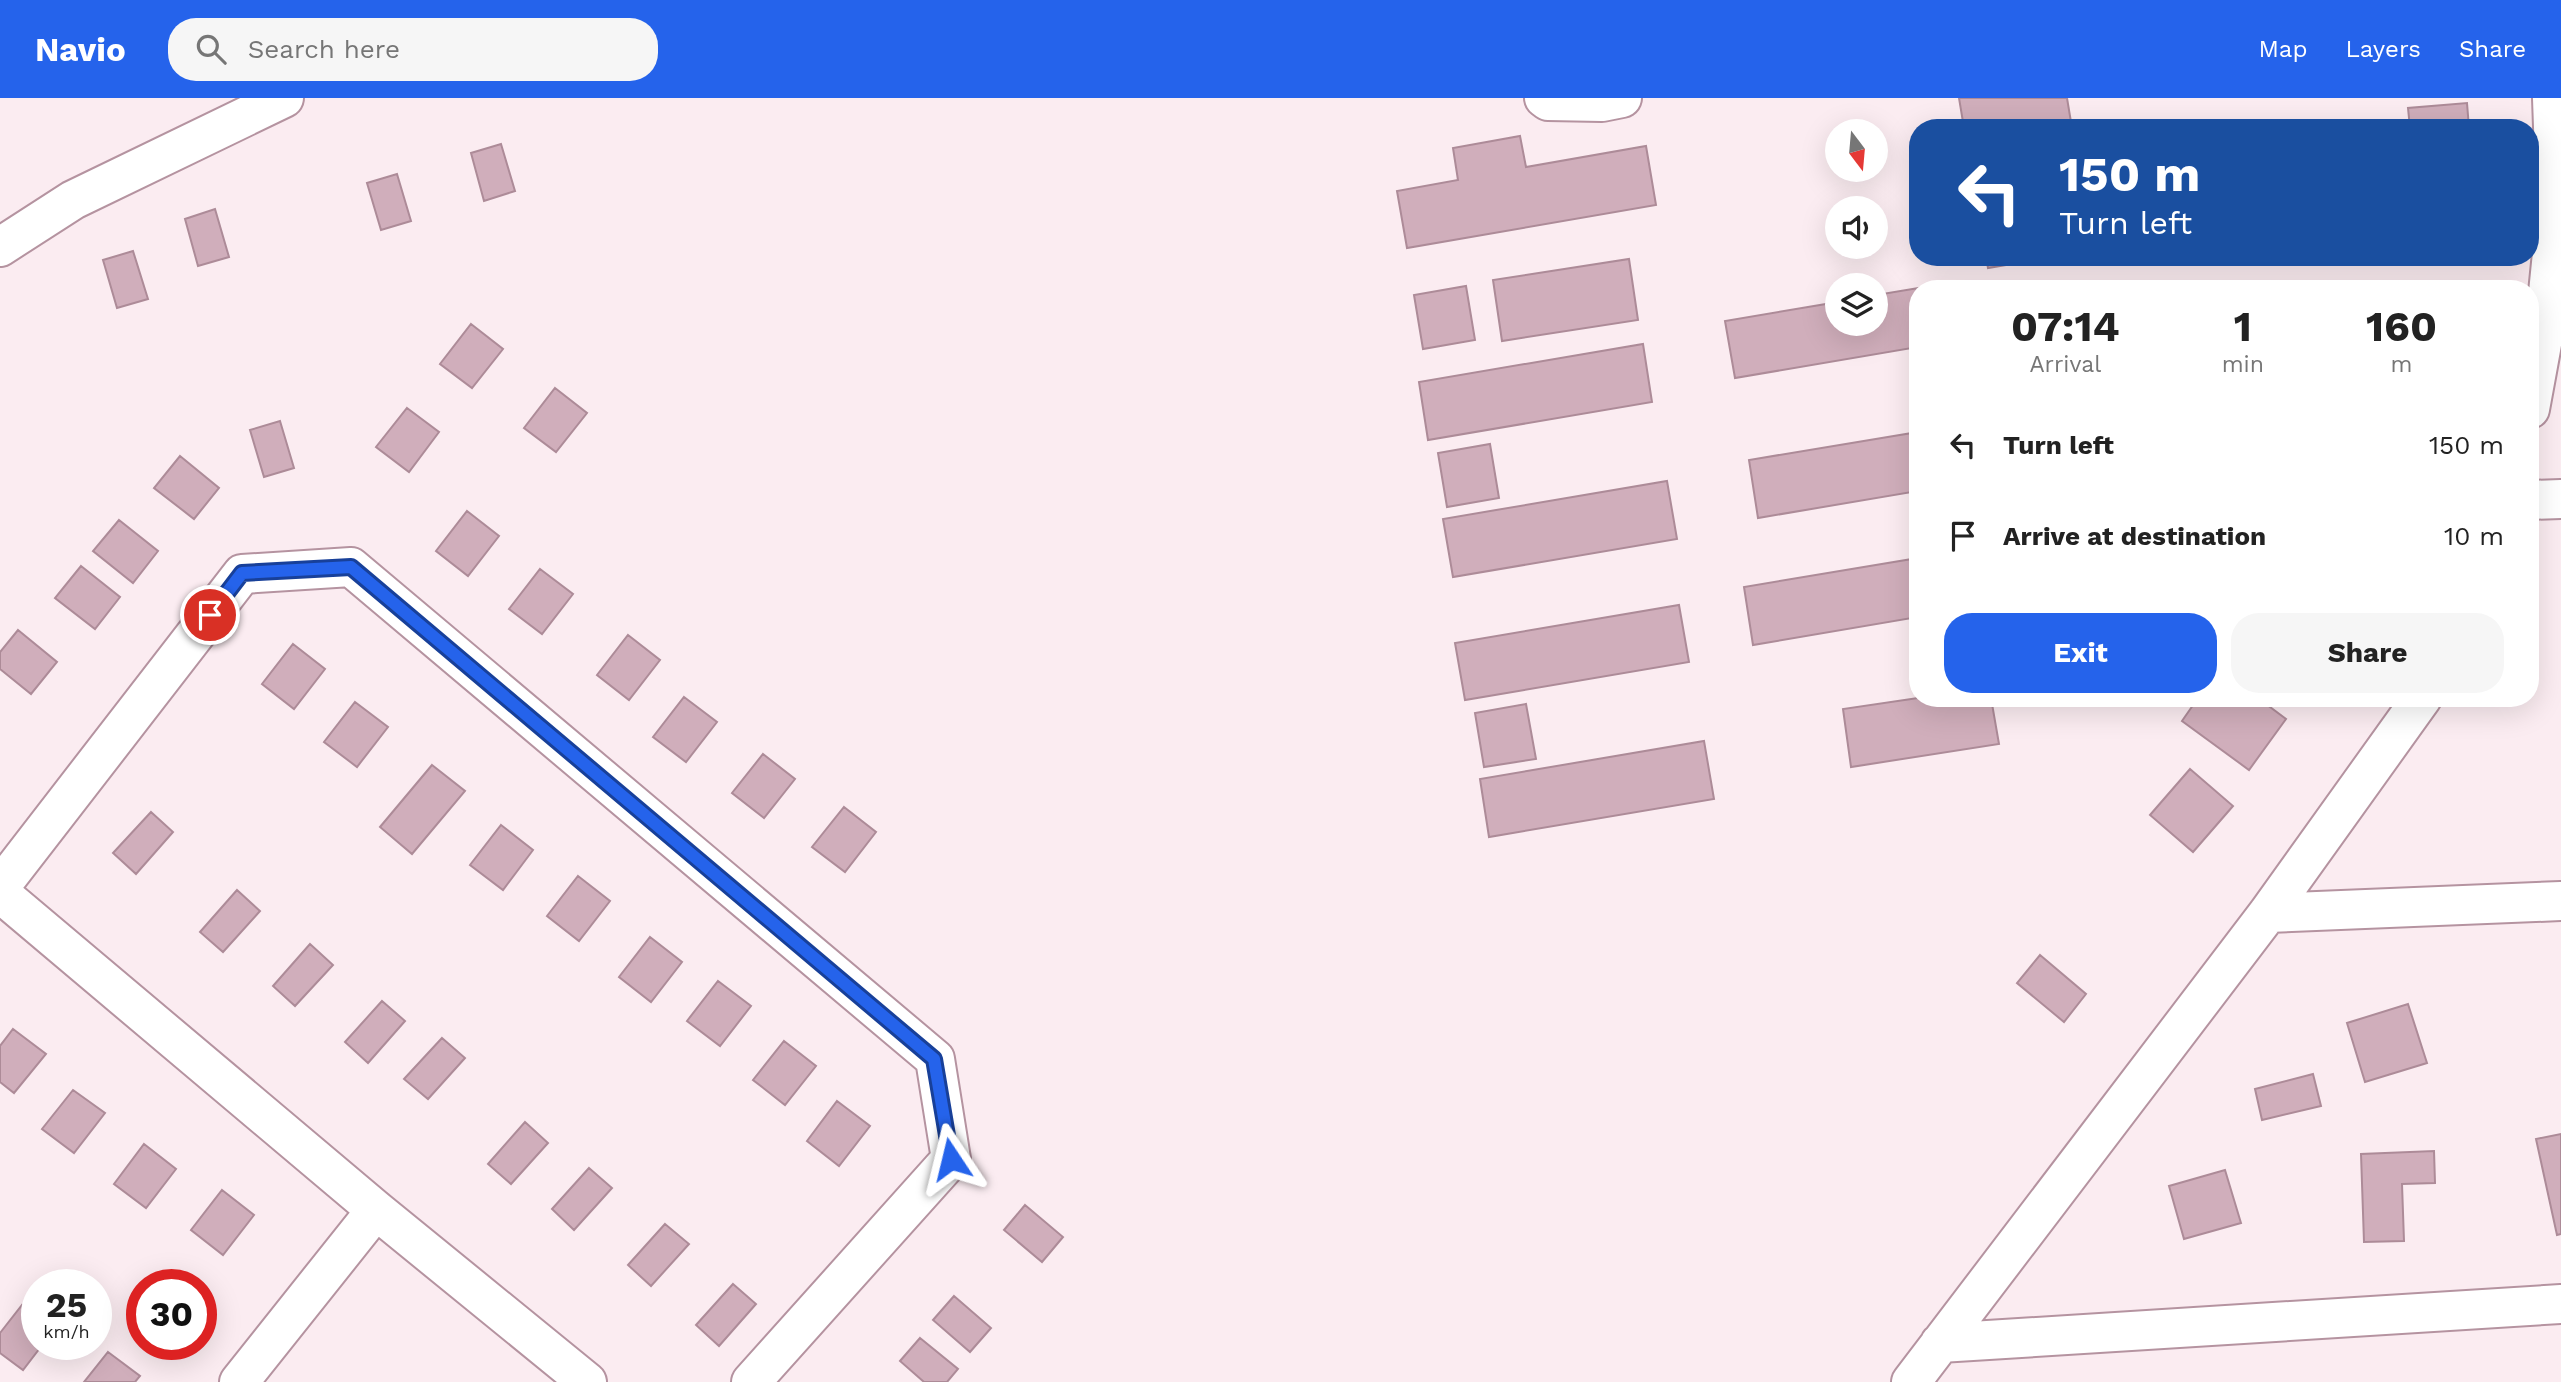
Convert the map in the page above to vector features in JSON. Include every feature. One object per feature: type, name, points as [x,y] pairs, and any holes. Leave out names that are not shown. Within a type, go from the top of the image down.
[{"type":"street","points":[[0,247],[73,200],[284,98]]},
{"type":"street","points":[[1544,98],[1548,101],[1602,102],[1622,98]]},
{"type":"street","points":[[2539,360],[2556,213],[2552,98]]},
{"type":"street","points":[[2539,500],[2561,499]]},
{"type":"street","points":[[587,1382],[376,1210],[0,890],[242,573],[351,567],[934,1059],[951,1159],[751,1382]]},
{"type":"street","points":[[1911,1382],[2268,913],[2416,707]]},
{"type":"street","points":[[2268,913],[2561,901]]},
{"type":"street","points":[[239,1382],[376,1210]]},
{"type":"street","points":[[1940,1343],[2561,1304]]},
{"type":"building","points":[[1959,98],[2067,98],[2070,119],[1962,119]]},
{"type":"building","points":[[2467,103],[2468,119],[2409,119],[2408,108]]},
{"type":"building","points":[[1520,136],[1526,167],[1646,146],[1656,205],[1407,248],[1397,191],[1458,180],[1453,148]]},
{"type":"building","points":[[501,144],[515,191],[484,201],[471,153]]},
{"type":"building","points":[[397,174],[411,221],[381,230],[367,183]]},
{"type":"building","points":[[215,209],[229,257],[198,266],[185,219]]},
{"type":"building","points":[[133,251],[148,299],[117,308],[103,260]]},
{"type":"building","points":[[1629,259],[1638,320],[1502,341],[1493,280]]},
{"type":"building","points":[[1466,286],[1475,340],[1423,349],[1414,295]]},
{"type":"building","points":[[1909,290],[1909,349],[1735,378],[1725,321],[1825,304],[1825,336],[1888,336],[1888,293]]},
{"type":"building","points":[[471,324],[503,349],[472,388],[440,364]]},
{"type":"building","points":[[1643,344],[1652,402],[1428,440],[1419,382]]},
{"type":"building","points":[[555,388],[587,413],[556,452],[524,428]]},
{"type":"building","points":[[407,408],[439,432],[409,472],[376,447]]},
{"type":"building","points":[[280,421],[294,468],[264,477],[250,430]]},
{"type":"building","points":[[1909,433],[1909,493],[1758,518],[1749,460]]},
{"type":"building","points":[[1490,444],[1499,498],[1447,507],[1438,453]]},
{"type":"building","points":[[180,456],[219,488],[194,519],[154,488]]},
{"type":"building","points":[[1667,481],[1677,539],[1453,577],[1443,519]]},
{"type":"building","points":[[467,511],[499,536],[468,576],[436,551]]},
{"type":"building","points":[[119,520],[158,551],[133,583],[93,551]]},
{"type":"building","points":[[1909,560],[1909,619],[1753,645],[1744,587]]},
{"type":"building","points":[[81,566],[120,597],[95,629],[55,598]]},
{"type":"building","points":[[540,569],[573,594],[542,634],[509,609]]},
{"type":"building","points":[[1679,605],[1689,662],[1465,700],[1455,643]]},
{"type":"building","points":[[18,630],[57,662],[31,694],[0,669],[0,652]]},
{"type":"building","points":[[628,635],[660,660],[629,700],[597,675]]},
{"type":"building","points":[[293,644],[325,669],[294,709],[262,684]]},
{"type":"building","points":[[684,697],[717,722],[686,762],[653,737]]},
{"type":"building","points":[[1909,699],[1909,707],[1993,707],[1999,744],[1851,767],[1843,709]]},
{"type":"building","points":[[355,702],[388,727],[357,767],[324,742]]},
{"type":"building","points":[[1526,704],[1536,759],[1484,767],[1475,713]]},
{"type":"building","points":[[2192,707],[2270,707],[2286,719],[2249,770],[2182,721]]},
{"type":"building","points":[[1704,741],[1714,799],[1489,837],[1480,779]]},
{"type":"building","points":[[763,754],[795,779],[764,818],[732,793]]},
{"type":"building","points":[[432,765],[465,791],[412,854],[380,827]]},
{"type":"building","points":[[2190,769],[2233,806],[2193,852],[2150,815]]},
{"type":"building","points":[[844,807],[876,832],[845,872],[812,847]]},
{"type":"building","points":[[151,812],[173,832],[136,874],[113,853]]},
{"type":"building","points":[[501,825],[533,850],[503,890],[470,865]]},
{"type":"building","points":[[578,876],[610,901],[579,941],[547,916]]},
{"type":"building","points":[[237,890],[260,911],[223,952],[200,932]]},
{"type":"building","points":[[650,937],[682,962],[651,1002],[619,977]]},
{"type":"building","points":[[310,944],[333,965],[295,1006],[273,986]]},
{"type":"building","points":[[2040,955],[2086,994],[2064,1022],[2017,983]]},
{"type":"building","points":[[718,981],[751,1006],[720,1046],[687,1021]]},
{"type":"building","points":[[382,1001],[405,1021],[368,1063],[345,1042]]},
{"type":"building","points":[[2408,1004],[2427,1063],[2365,1082],[2347,1023]]},
{"type":"building","points":[[13,1029],[46,1054],[14,1093],[0,1082],[0,1046]]},
{"type":"building","points":[[442,1038],[465,1058],[428,1099],[404,1079]]},
{"type":"building","points":[[784,1041],[816,1066],[785,1105],[753,1080]]},
{"type":"building","points":[[2313,1074],[2321,1106],[2262,1120],[2255,1089]]},
{"type":"building","points":[[73,1090],[105,1113],[74,1153],[42,1129]]},
{"type":"building","points":[[837,1101],[870,1126],[839,1166],[807,1141]]},
{"type":"building","points":[[525,1122],[548,1143],[511,1184],[488,1164]]},
{"type":"building","points":[[2561,1134],[2561,1234],[2557,1235],[2536,1139]]},
{"type":"building","points":[[144,1144],[176,1169],[146,1208],[114,1184]]},
{"type":"building","points":[[2434,1151],[2435,1183],[2402,1184],[2404,1241],[2364,1242],[2361,1154]]},
{"type":"building","points":[[589,1168],[612,1188],[574,1230],[552,1209]]},
{"type":"building","points":[[2225,1170],[2241,1223],[2184,1239],[2169,1186]]},
{"type":"building","points":[[222,1190],[254,1215],[223,1255],[191,1230]]},
{"type":"building","points":[[1025,1205],[1063,1237],[1042,1262],[1004,1230]]},
{"type":"building","points":[[665,1224],[689,1244],[651,1286],[628,1265]]},
{"type":"building","points":[[733,1284],[756,1304],[719,1346],[696,1325]]},
{"type":"building","points":[[954,1296],[991,1328],[970,1352],[933,1320]]},
{"type":"building","points":[[21,1306],[21,1360],[31,1360],[23,1370],[0,1353],[0,1333]]},
{"type":"building","points":[[920,1338],[958,1369],[947,1382],[924,1382],[900,1361]]},
{"type":"building","points":[[112,1355],[140,1376],[135,1382],[84,1382],[102,1360],[112,1360]]},
{"type":"route","points":[[210,615],[242,573],[351,567],[934,1059],[951,1159]]}]
